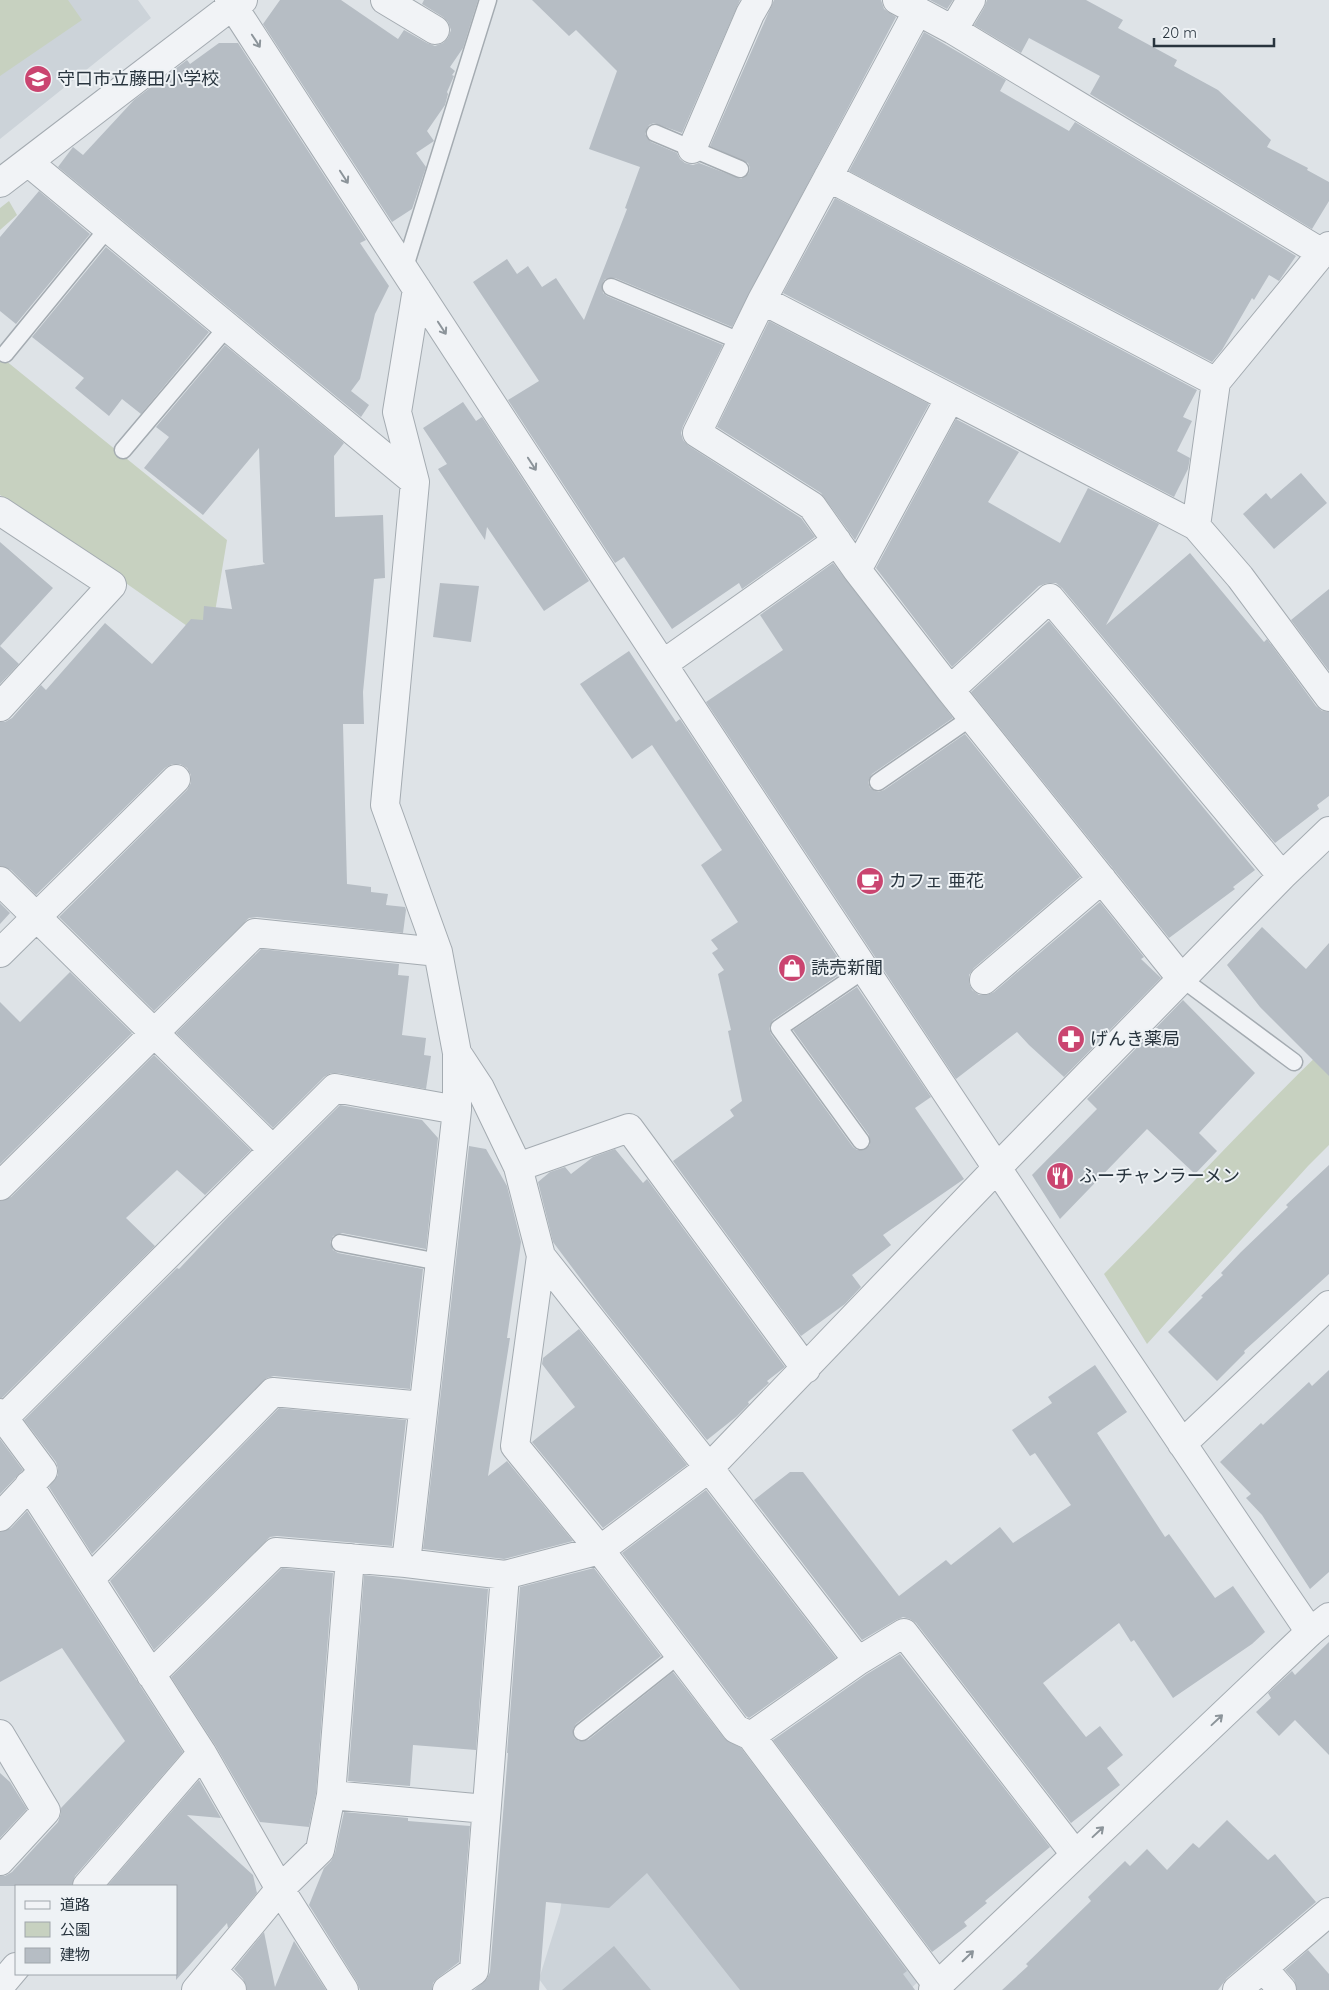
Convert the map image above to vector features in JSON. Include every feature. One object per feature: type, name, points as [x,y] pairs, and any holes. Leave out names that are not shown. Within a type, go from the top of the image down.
[{"type":"street","points":[[385,0],[435,30]]},
{"type":"street","points":[[692,149],[750,14],[758,0]]},
{"type":"street","points":[[953,30],[970,0]]},
{"type":"street","points":[[0,183],[235,2],[410,279],[864,970],[998,1167],[1182,1444],[1320,1624],[935,1988],[751,1736],[736,1729],[600,1550],[515,1446],[541,1256],[518,1167],[480,1088],[457,1053]]},
{"type":"street","points":[[1181,978],[950,690],[857,570],[812,506],[697,433],[762,300],[828,177],[907,6],[953,30],[1325,249],[1216,382],[1196,526]]},
{"type":"street","points":[[28,162],[415,482]]},
{"type":"street","points":[[828,177],[1216,382]]},
{"type":"street","points":[[406,1564],[457,1110],[457,1053],[438,952],[385,805],[415,482],[397,412],[410,279]]},
{"type":"street","points":[[762,300],[1196,526],[1240,577],[1329,697]]},
{"type":"street","points":[[857,570],[950,398]]},
{"type":"street","points":[[0,511],[112,585],[0,707]]},
{"type":"street","points":[[663,664],[836,541]]},
{"type":"street","points":[[950,690],[1050,598],[1282,876]]},
{"type":"street","points":[[0,953],[176,779]]},
{"type":"street","points":[[151,1675],[276,1552],[505,1575],[600,1550],[709,1468],[1181,978],[1329,831]]},
{"type":"street","points":[[984,980],[1102,879]]},
{"type":"street","points":[[0,881],[274,1150]]},
{"type":"street","points":[[0,1186],[255,933],[438,952]]},
{"type":"street","points":[[0,1517],[43,1471],[2,1416],[335,1088],[457,1110]]},
{"type":"street","points":[[518,1167],[628,1128],[806,1369]]},
{"type":"street","points":[[541,1256],[709,1468],[858,1661]]},
{"type":"street","points":[[1182,1444],[1329,1305]]},
{"type":"street","points":[[90,1579],[273,1392],[423,1406]]},
{"type":"street","points":[[29,1486],[202,1753],[280,1889],[344,1990]]},
{"type":"street","points":[[232,1990],[204,1981],[280,1889],[320,1850],[331,1795],[350,1558]]},
{"type":"street","points":[[448,1990],[474,1971],[505,1575]]},
{"type":"street","points":[[751,1736],[858,1661],[904,1633],[1075,1854]]},
{"type":"street","points":[[0,1734],[46,1811],[0,1861]]},
{"type":"street","points":[[88,1885],[202,1753]]},
{"type":"street","points":[[331,1795],[486,1809]]},
{"type":"street","points":[[1237,1990],[1329,1912]]},
{"type":"street","points":[[0,1986],[15,1968]]},
{"type":"street","points":[[1263,1968],[1282,1990]]},
{"type":"lane","points":[[410,279],[488,0]]},
{"type":"lane","points":[[655,133],[740,169]]},
{"type":"lane","points":[[5,354],[108,228]]},
{"type":"lane","points":[[610,287],[742,342]]},
{"type":"lane","points":[[123,450],[228,327]]},
{"type":"lane","points":[[878,782],[972,717]]},
{"type":"lane","points":[[860,1141],[780,1028],[864,970]]},
{"type":"lane","points":[[1181,978],[1294,1062]]},
{"type":"lane","points":[[340,1243],[440,1262]]},
{"type":"lane","points":[[582,1732],[680,1655]]},
{"type":"shaded area","name":"守口市立藤田小学校","points":[[0,0],[138,0],[151,18],[0,139]]},
{"type":"shaded area","points":[[707,1727],[731,1735],[919,1981],[909,1990],[547,1990],[539,1979],[560,1912],[573,1823]]},
{"type":"green space","points":[[0,0],[68,0],[82,20],[0,76]]},
{"type":"green space","points":[[9,201],[17,215],[0,230],[0,208]]},
{"type":"green space","points":[[0,356],[227,540],[210,642],[0,495]]},
{"type":"green space","points":[[1329,1044],[1329,1145],[1147,1344],[1104,1274],[1272,1100]]},
{"type":"building","points":[[280,0],[341,0],[398,39],[404,30],[435,46],[443,43],[448,38],[451,30],[448,22],[443,17],[422,4],[424,0],[478,0],[463,48],[450,67],[455,71],[447,92],[445,105],[427,131],[434,141],[416,153],[426,167],[412,209],[392,222],[263,24]]},
{"type":"building","points":[[532,0],[740,0],[682,133],[654,123],[649,125],[645,134],[651,142],[677,153],[685,163],[693,165],[699,163],[741,179],[749,173],[748,163],[710,146],[774,0],[881,0],[884,9],[896,17],[732,327],[615,278],[605,279],[602,284],[603,293],[607,296],[723,345],[683,426],[681,433],[683,440],[689,446],[801,518],[815,537],[742,589],[739,583],[672,629],[624,557],[615,563],[508,400],[539,381],[473,282],[507,259],[517,274],[528,266],[542,287],[556,278],[584,320],[627,209],[625,208],[640,167],[589,149],[617,71],[576,30],[569,36]]},
{"type":"building","points":[[930,0],[953,0],[947,9]]},
{"type":"building","points":[[987,0],[1086,0],[1123,20],[1118,28],[1177,60],[1174,66],[1218,90],[1271,140],[1267,147],[1308,168],[1307,170],[1329,182],[1329,201],[1312,229],[1090,94],[1100,76],[1029,38],[1021,53],[974,25]]},
{"type":"building","points":[[924,32],[1006,80],[1000,91],[1069,131],[1075,122],[1296,256],[1279,281],[1269,275],[1254,300],[1252,298],[1222,350],[1212,362],[849,171]]},
{"type":"building","points":[[219,43],[238,43],[366,240],[360,243],[389,286],[375,314],[360,379],[351,391],[369,405],[361,417],[58,167],[73,147],[83,155],[134,100],[187,60],[190,64]]},
{"type":"building","points":[[39,191],[90,234],[16,324],[0,311],[0,237]]},
{"type":"building","points":[[835,198],[1197,390],[1183,417],[1192,421],[1177,451],[1190,458],[1188,469],[1174,497],[783,293]]},
{"type":"building","points":[[106,247],[209,332],[141,414],[122,399],[109,416],[75,388],[84,378],[32,337]]},
{"type":"building","points":[[769,321],[929,404],[855,540],[821,493],[717,427]]},
{"type":"building","points":[[225,345],[344,443],[334,456],[335,517],[383,515],[385,578],[374,579],[363,692],[364,724],[343,724],[347,884],[371,887],[371,892],[388,894],[386,905],[405,907],[406,910],[403,933],[257,917],[249,918],[154,1011],[59,917],[187,790],[191,783],[191,775],[187,768],[180,764],[172,764],[165,768],[36,895],[11,870],[0,866],[0,722],[5,722],[12,718],[41,685],[46,690],[105,623],[152,664],[191,619],[203,620],[204,606],[232,609],[225,570],[265,564],[263,562],[259,448],[203,515],[144,468],[169,437],[156,427]]},
{"type":"building","points":[[463,402],[476,421],[482,417],[589,581],[544,611],[487,527],[485,540],[438,469],[447,464],[423,428]]},
{"type":"building","points":[[956,419],[1019,452],[988,502],[1060,543],[1088,488],[1159,524],[1106,625],[1190,553],[1264,642],[1267,639],[1316,706],[1322,711],[1329,712],[1329,796],[1317,805],[1319,809],[1275,843],[1056,583],[1047,583],[1039,586],[952,667],[876,568]]},
{"type":"building","points":[[1301,473],[1327,503],[1274,549],[1243,514],[1266,493],[1271,499]]},
{"type":"building","points":[[0,542],[53,588],[0,646]]},
{"type":"building","points":[[833,563],[953,718],[872,774],[868,782],[870,788],[878,792],[884,790],[965,734],[1080,877],[974,968],[969,975],[969,983],[972,990],[979,995],[987,995],[994,992],[1100,902],[1144,957],[1141,959],[1161,978],[1064,1077],[1017,1032],[956,1079],[706,702],[783,650],[760,615]]},
{"type":"building","points":[[440,583],[479,586],[471,642],[433,637]]},
{"type":"building","points":[[1329,589],[1329,671],[1291,620]]},
{"type":"building","points":[[1049,621],[1255,870],[1233,887],[1235,889],[1169,938],[971,692]]},
{"type":"building","points":[[0,646],[19,664],[0,684]]},
{"type":"building","points":[[629,651],[676,722],[680,719],[846,970],[773,1020],[769,1028],[771,1034],[853,1147],[857,1150],[866,1149],[870,1145],[869,1135],[793,1030],[857,987],[931,1097],[915,1108],[964,1179],[883,1235],[891,1245],[852,1275],[861,1287],[845,1304],[801,1336],[673,1161],[734,1116],[730,1110],[742,1101],[728,1031],[731,1030],[718,974],[724,970],[712,953],[718,949],[711,940],[738,922],[701,865],[722,850],[652,745],[632,759],[580,684]]},
{"type":"building","points":[[0,903],[10,913],[0,924]]},
{"type":"building","points":[[1262,927],[1306,969],[1329,943],[1329,1076],[1260,1007],[1227,965]]},
{"type":"building","points":[[261,949],[399,964],[398,975],[409,976],[402,1035],[426,1038],[424,1055],[431,1056],[426,1089],[331,1073],[324,1077],[273,1128],[176,1033]]},
{"type":"building","points":[[70,972],[132,1033],[0,1164],[0,1002],[20,1022]]},
{"type":"building","points":[[1183,1000],[1255,1073],[1199,1133],[1217,1151],[1195,1174],[1147,1129],[1060,1219],[1032,1175],[1097,1109],[1087,1099]]},
{"type":"building","points":[[154,1055],[251,1150],[205,1195],[177,1170],[126,1218],[155,1246],[0,1398],[0,1201],[11,1197]]},
{"type":"building","points":[[340,1105],[422,1120],[438,1138],[426,1249],[342,1233],[333,1236],[330,1242],[333,1250],[338,1253],[423,1269],[410,1389],[274,1376],[267,1378],[92,1554],[49,1487],[58,1475],[56,1462],[24,1420],[177,1268],[179,1269]]},
{"type":"building","points":[[469,1146],[486,1149],[507,1186],[521,1242],[507,1338],[510,1338],[488,1476],[507,1461],[573,1541],[504,1559],[423,1549]]},
{"type":"building","points":[[615,1149],[643,1183],[647,1179],[785,1367],[767,1381],[769,1383],[748,1402],[749,1404],[736,1417],[707,1440],[553,1242],[538,1182],[550,1172],[565,1167],[571,1174],[593,1157]]},
{"type":"building","points":[[1329,1165],[1329,1274],[1244,1351],[1245,1353],[1217,1381],[1168,1332],[1203,1297],[1201,1296],[1223,1275],[1221,1273],[1241,1252],[1288,1207],[1286,1205]]},
{"type":"building","points":[[579,1329],[687,1465],[603,1528],[532,1442],[575,1407],[542,1364],[543,1358]]},
{"type":"building","points":[[1095,1365],[1127,1412],[1097,1433],[1165,1537],[1169,1534],[1215,1598],[1233,1586],[1265,1632],[1252,1644],[1173,1698],[1134,1640],[1131,1642],[1119,1623],[1043,1683],[1086,1737],[1100,1726],[1123,1755],[1107,1768],[1120,1785],[1071,1823],[916,1623],[903,1617],[862,1640],[754,1500],[790,1472],[803,1472],[899,1596],[946,1560],[951,1565],[1000,1527],[1013,1543],[1071,1505],[1035,1453],[1030,1456],[1012,1430],[1052,1403],[1048,1397]]},
{"type":"building","points":[[1329,1370],[1329,1572],[1310,1589],[1262,1515],[1246,1498],[1251,1494],[1220,1462],[1261,1423],[1263,1425],[1309,1382],[1312,1386]]},
{"type":"building","points":[[279,1408],[406,1420],[392,1546],[277,1536],[270,1537],[154,1650],[110,1581]]},
{"type":"building","points":[[0,1439],[23,1470],[0,1494]]},
{"type":"building","points":[[706,1490],[836,1658],[749,1718],[622,1553]]},
{"type":"building","points":[[27,1511],[183,1752],[75,1876],[72,1885],[0,1886],[0,1876],[5,1876],[12,1872],[58,1822],[61,1808],[125,1741],[62,1648],[0,1682],[0,1532],[11,1528]]},
{"type":"building","points":[[282,1568],[333,1573],[316,1793],[309,1827],[260,1822],[215,1745],[171,1677]]},
{"type":"building","points":[[594,1568],[661,1656],[576,1724],[573,1729],[574,1738],[579,1741],[588,1740],[673,1672],[724,1738],[741,1748],[907,1971],[903,1974],[915,1990],[740,1990],[647,1873],[609,1908],[546,1902],[539,1990],[474,1990],[487,1979],[490,1972],[520,1587]]},
{"type":"building","points":[[364,1575],[488,1589],[476,1750],[413,1745],[410,1786],[348,1781]]},
{"type":"building","points":[[1329,1642],[1329,1755],[1295,1720],[1279,1736],[1256,1712],[1271,1698],[1268,1693],[1292,1671],[1295,1675]]},
{"type":"building","points":[[900,1654],[1050,1847],[985,1901],[987,1903],[964,1922],[967,1926],[932,1952],[773,1740],[867,1674]]},
{"type":"building","points":[[0,1773],[10,1782],[27,1809],[0,1838]]},
{"type":"building","points":[[199,1780],[221,1818],[187,1815],[253,1875],[257,1893],[228,1928],[227,1923],[176,1980],[176,1975],[178,1975],[178,1885],[108,1885]]},
{"type":"building","points":[[344,1812],[408,1818],[408,1821],[470,1826],[459,1962],[433,1983],[432,1990],[360,1990],[357,1982],[309,1905],[324,1868],[331,1861],[335,1853]]},
{"type":"building","points":[[1227,1820],[1268,1860],[1275,1854],[1316,1902],[1227,1978],[1218,1990],[1002,1990],[1091,1901],[1088,1897],[1125,1861],[1130,1866],[1147,1849],[1167,1870],[1193,1843],[1199,1848]]},
{"type":"building","points":[[264,1932],[275,1987],[294,1941],[326,1990],[247,1990],[243,1979],[234,1969]]},
{"type":"building","points":[[614,1946],[651,1990],[562,1990]]},
{"type":"building","points":[[1308,1950],[1329,1974],[1329,1990],[1297,1990],[1294,1980],[1285,1970]]},
{"type":"place","name":"守口市立藤田小学校","points":[[38,79]]},
{"type":"place","name":"カフェ 亜花","points":[[870,881]]},
{"type":"place","name":"読売新聞","points":[[792,968]]},
{"type":"place","name":"げんき薬局","points":[[1071,1039]]},
{"type":"place","name":"ふーチャンラーメン","points":[[1060,1176]]}]
